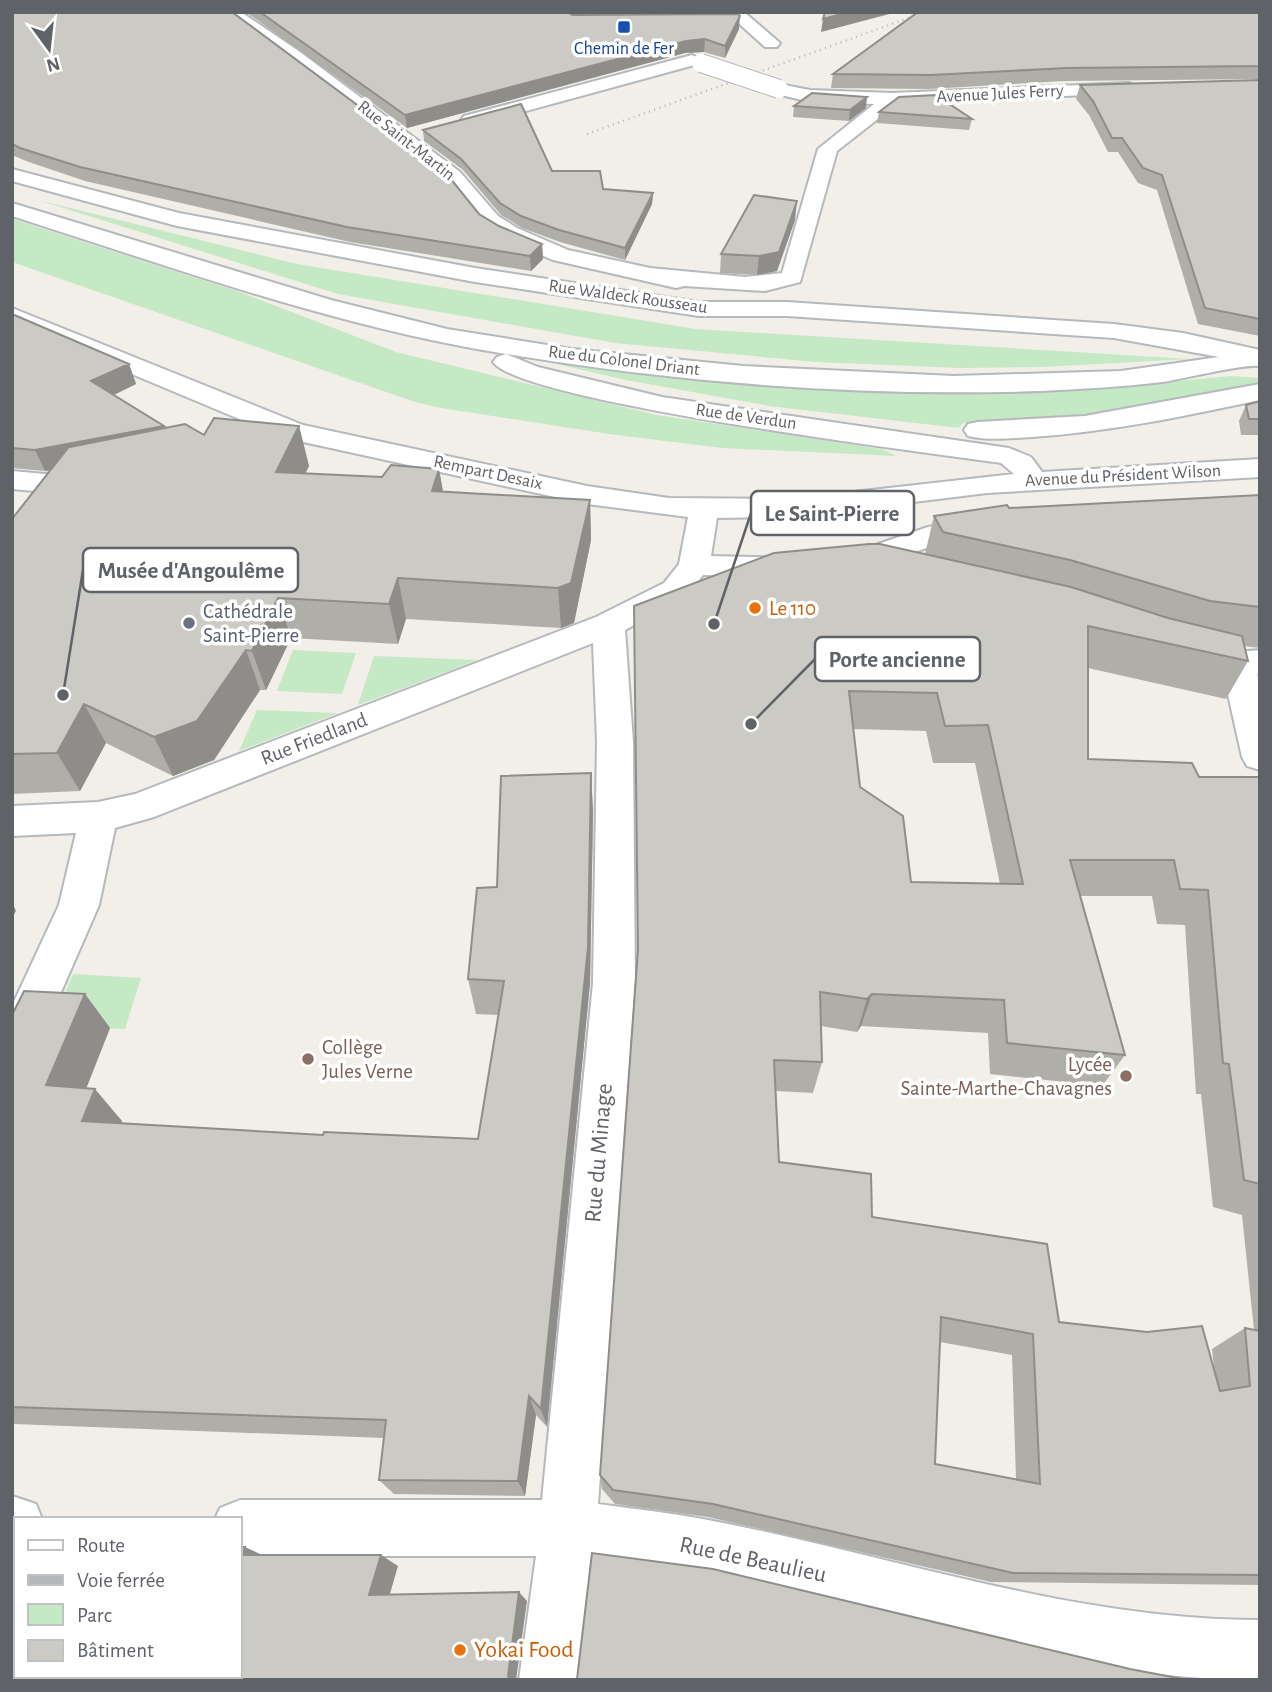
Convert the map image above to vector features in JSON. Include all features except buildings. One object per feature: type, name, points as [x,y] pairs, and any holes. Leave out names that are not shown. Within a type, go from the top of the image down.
[{"type":"street","name":"Rue Saint-Martin","points":[[230,12],[294,56],[453,176],[483,214],[509,233],[561,255],[638,274],[732,292],[787,309]]},
{"type":"street","points":[[715,19],[737,16],[771,43]]},
{"type":"street","name":"Avenue Jules Ferry","points":[[667,51],[779,89],[810,96],[892,99],[1148,88]]},
{"type":"street","points":[[454,125],[696,61]]},
{"type":"street","points":[[638,274],[760,285],[784,283],[792,277],[828,149],[892,99]]},
{"type":"street","points":[[403,138],[429,131]]},
{"type":"street","name":"Rue Waldeck Rousseau","points":[[12,176],[177,219],[475,275],[699,309],[787,309],[1114,331],[1183,341],[1256,358]]},
{"type":"street","name":"Rue du Colonel Driant","points":[[12,209],[273,293],[456,339],[665,367],[832,381],[963,384],[1074,381],[1206,368],[1256,358]]},
{"type":"street","name":"Rempart Desaix","points":[[12,315],[295,432],[587,495],[704,509],[791,508],[987,484]]},
{"type":"street","name":"Rue de Verdun","points":[[456,339],[529,373],[662,405],[1009,456],[1021,463],[1034,481]]},
{"type":"street","points":[[978,430],[1019,431],[1118,421],[1260,392]]},
{"type":"street","points":[[254,440],[295,432]]},
{"type":"street","name":"Avenue du Président Wilson","points":[[987,484],[1260,468]]},
{"type":"street","points":[[12,480],[45,483],[120,469]]},
{"type":"street","points":[[704,509],[694,565],[806,568],[850,565],[939,534],[965,528],[1016,525]]},
{"type":"street","name":"Rue Friedland","points":[[12,821],[97,817],[141,807],[608,625],[675,590],[694,565]]},
{"type":"street","points":[[850,565],[900,576]]},
{"type":"street","name":"Rue du Minage","points":[[549,1680],[568,1528],[614,983],[615,742],[608,625]]},
{"type":"street","points":[[1164,646],[1249,663],[1260,757]]},
{"type":"street","points":[[12,1054],[79,905],[97,817]]},
{"type":"street","name":"Rue de Beaulieu","points":[[242,1528],[568,1528],[707,1548],[1088,1636],[1239,1660]]},
{"type":"green space","points":[[38,200],[297,264],[696,329],[1190,359],[1042,367],[960,368],[816,362],[615,343],[338,294]]},
{"type":"green space","points":[[12,219],[237,291],[396,352],[657,415],[882,449],[896,456],[722,448],[609,434],[435,407],[412,401],[12,262]]},
{"type":"green space","points":[[504,352],[781,386],[899,393],[988,394],[1097,389],[1231,376],[1260,378],[1260,383],[1068,420],[963,423],[959,428],[769,406],[626,380]]},
{"type":"green space","points":[[293,650],[356,653],[342,694],[277,691]]},
{"type":"green space","points":[[374,656],[478,660],[358,705]]},
{"type":"green space","points":[[257,710],[338,713],[239,751]]},
{"type":"green space","points":[[73,974],[141,978],[125,1029],[52,1025]]},
{"type":"railway","points":[[587,134],[925,12]]},
{"type":"place","name":"Chemin de Fer","points":[[624,27]]},
{"type":"place","name":"Le 110","points":[[755,608]]},
{"type":"place","name":"Cathédrale Saint-Pierre","points":[[189,623]]},
{"type":"place","name":"Le Saint-Pierre","points":[[714,624]]},
{"type":"place","name":"Musée d'Angoulême","points":[[63,695]]},
{"type":"place","name":"Porte ancienne","points":[[751,724]]},
{"type":"place","name":"Collège Jules Verne","points":[[308,1059]]},
{"type":"place","name":"Lycée Sainte-Marthe-Chavagnes","points":[[1126,1076]]},
{"type":"place","name":"Yokai Food","points":[[460,1650]]}]
